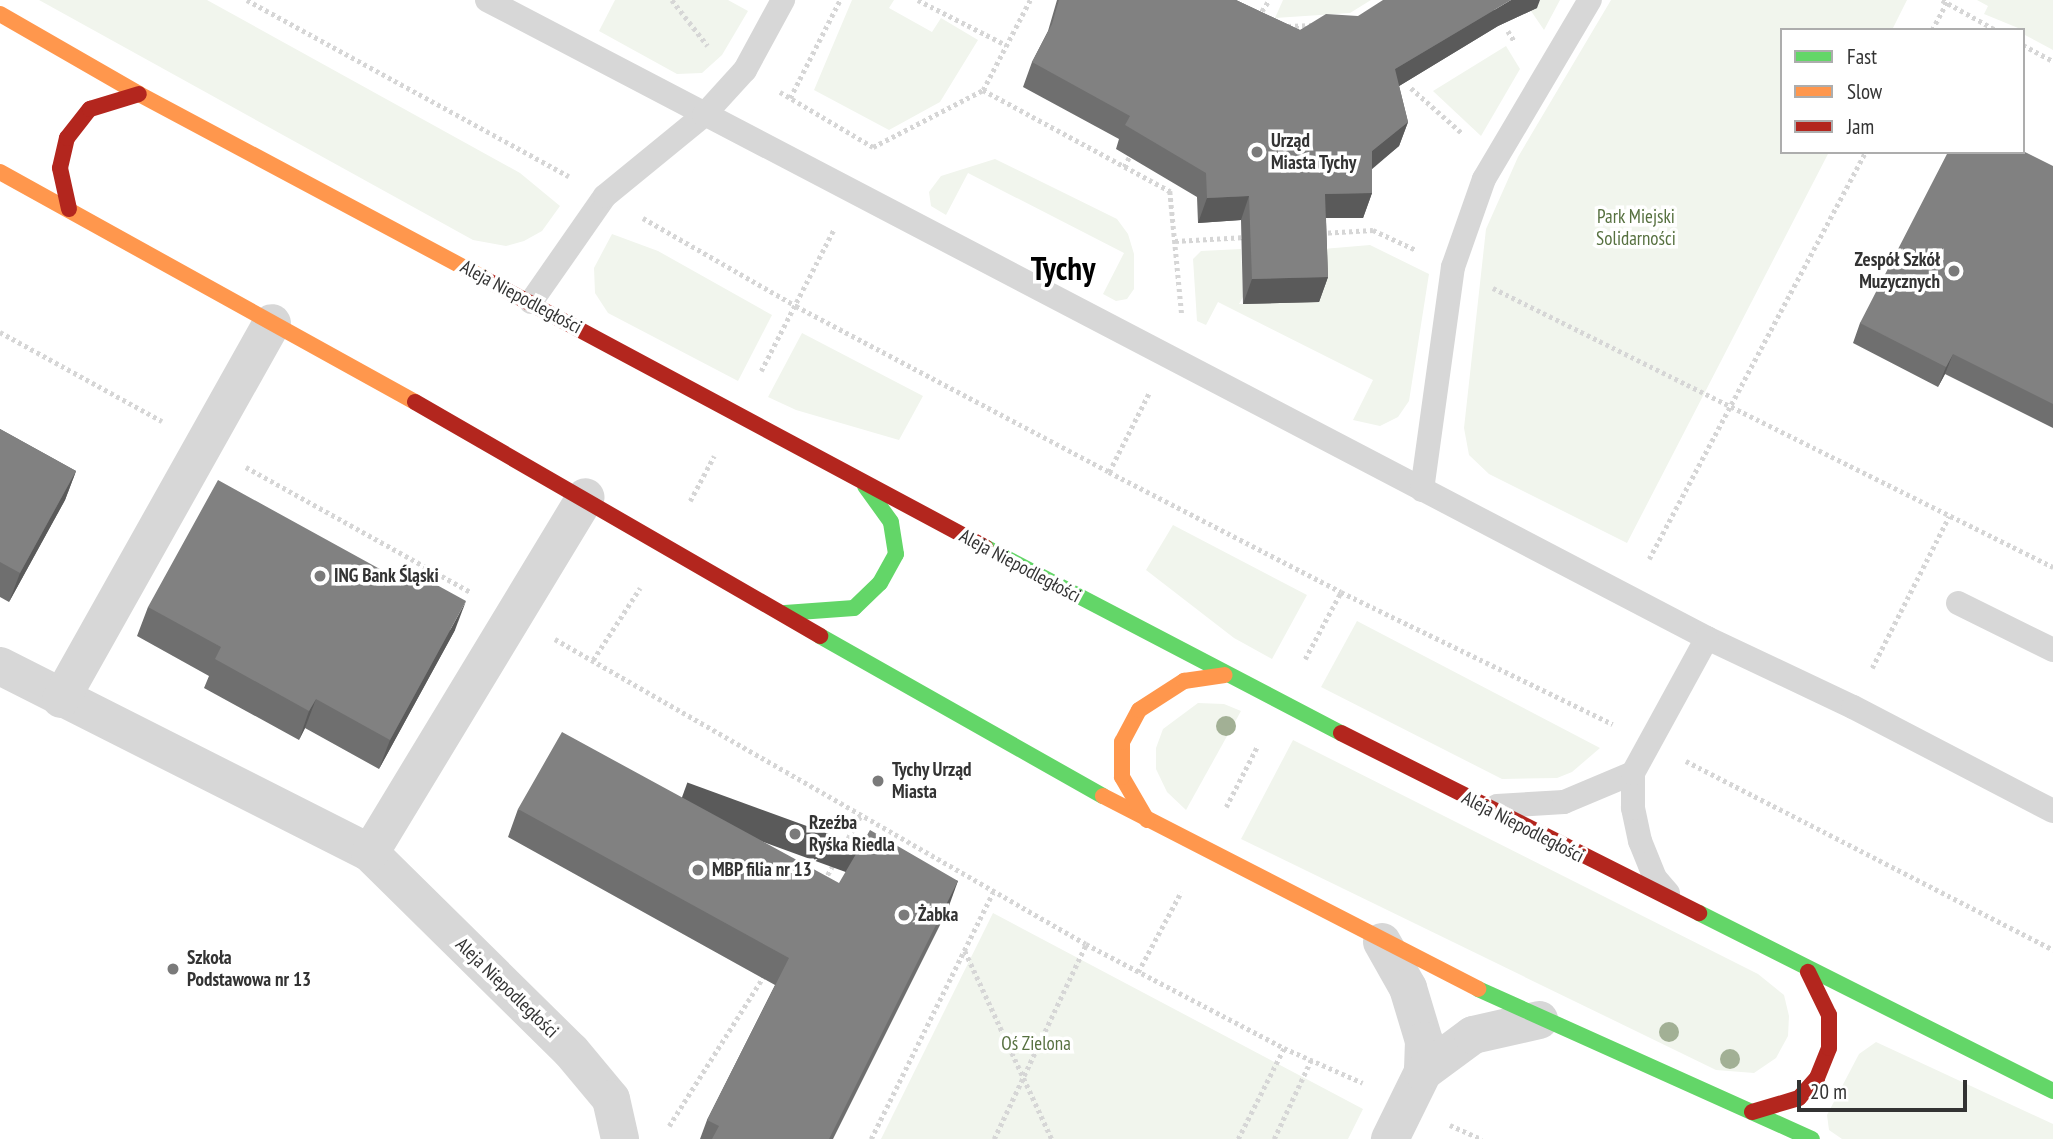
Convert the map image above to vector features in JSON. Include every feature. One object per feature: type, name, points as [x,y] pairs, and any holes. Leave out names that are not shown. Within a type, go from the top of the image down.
[{"type":"street","name":"Aleja Niepodległości","points":[[0,14],[139,93],[1225,675],[1808,972],[2053,1091]]},
{"type":"street","points":[[69,209],[60,168],[67,138],[90,109],[139,93]]},
{"type":"street","points":[[0,172],[586,497],[928,700],[1147,820],[1381,942],[1539,1020],[1812,1139]]},
{"type":"street","points":[[61,699],[272,323]]},
{"type":"street","points":[[785,613],[854,608],[885,573],[896,554],[891,522],[862,481]]},
{"type":"street","points":[[370,853],[512,614],[586,497]]},
{"type":"street","name":"Aleja Niepodległości","points":[[0,666],[370,853],[571,1051],[611,1099],[620,1139]]},
{"type":"street","points":[[1147,820],[1122,777],[1122,742],[1139,710],[1184,681],[1225,675]]},
{"type":"street","points":[[1381,942],[1418,1010],[1423,1072]]},
{"type":"street","points":[[1752,1112],[1799,1098],[1817,1077],[1825,1058],[1829,1015],[1808,972]]},
{"type":"street","points":[[1390,1139],[1423,1072],[1473,1035],[1539,1020]]},
{"type":"lane","points":[[487,0],[1707,638],[1853,707],[2053,811]]},
{"type":"lane","points":[[531,302],[605,196],[704,115],[745,70],[783,0]]},
{"type":"lane","points":[[1422,490],[1453,267],[1495,163],[1590,0]]},
{"type":"lane","points":[[1958,603],[2053,650]]},
{"type":"lane","points":[[1679,906],[1655,878],[1640,841],[1633,808],[1633,773],[1707,638]]},
{"type":"lane","points":[[1477,805],[1521,808],[1564,802],[1633,773]]},
{"type":"path","points":[[247,0],[605,196],[796,306],[1109,472],[1341,592],[1623,729]]},
{"type":"path","points":[[672,0],[715,54],[873,147]]},
{"type":"path","points":[[790,98],[840,0]]},
{"type":"path","points":[[918,0],[1006,45]]},
{"type":"path","points":[[755,383],[796,306],[873,147],[983,90],[1030,0]]},
{"type":"path","points":[[1251,29],[1269,0]]},
{"type":"path","points":[[1933,28],[1946,1],[1993,28]]},
{"type":"path","points":[[1279,27],[1321,24]]},
{"type":"path","points":[[2025,46],[2053,61]]},
{"type":"path","points":[[1411,89],[1495,163]]},
{"type":"path","points":[[983,90],[1170,191],[1183,325],[1109,472]]},
{"type":"path","points":[[1629,597],[1726,408],[1865,154]]},
{"type":"path","points":[[1124,167],[1129,157]]},
{"type":"path","points":[[1307,233],[1373,230],[1453,267],[1726,408],[2053,567]]},
{"type":"path","points":[[1175,241],[1254,236]]},
{"type":"path","points":[[0,332],[512,614],[1086,944],[1284,1048],[1366,1085]]},
{"type":"path","points":[[685,508],[717,451]]},
{"type":"path","points":[[1853,707],[1949,516]]},
{"type":"path","points":[[593,660],[643,583]]},
{"type":"path","points":[[1301,666],[1341,592]]},
{"type":"path","points":[[1222,814],[1262,737]]},
{"type":"path","points":[[1682,758],[2053,950]]},
{"type":"path","points":[[821,885],[861,815]]},
{"type":"path","points":[[1139,972],[1183,888]]},
{"type":"path","points":[[871,1139],[993,892]]},
{"type":"path","points":[[993,1139],[1086,944]]},
{"type":"path","points":[[964,950],[1052,1139]]},
{"type":"path","points":[[661,1139],[771,965]]},
{"type":"path","points":[[1238,1139],[1284,1048]]},
{"type":"path","points":[[1274,1139],[1311,1060]]},
{"type":"path","points":[[1444,1122],[1482,1139]]},
{"type":"green space","points":[[39,0],[207,0],[520,173],[560,206],[542,231],[524,241],[506,246],[473,240]]},
{"type":"green space","points":[[615,0],[728,0],[748,11],[722,55],[702,73],[677,74],[599,31]]},
{"type":"green space","points":[[852,0],[894,0],[889,8],[932,32],[941,18],[978,40],[940,102],[889,130],[814,90]]},
{"type":"green space","points":[[1283,0],[1371,0],[1350,13],[1275,18]]},
{"type":"green space","points":[[1532,0],[1560,0],[1544,30],[1531,11],[1537,8]]},
{"type":"green space","name":"Park Miejski Solidarności","points":[[1611,0],[1907,0],[1893,28],[1780,28],[1780,154],[1828,154],[1627,543],[1489,474],[1469,455],[1464,428],[1486,229],[1518,157]]},
{"type":"green space","points":[[1977,0],[2053,0],[2053,50],[2025,35],[2025,28],[2018,28],[1984,14],[1988,6]]},
{"type":"green space","points":[[1506,46],[1520,69],[1481,136],[1433,91]]},
{"type":"green space","points":[[995,159],[1117,219],[1128,234],[1134,254],[1134,289],[1127,299],[1116,301],[1103,294],[1124,253],[968,173],[946,215],[931,206],[929,192],[941,176]]},
{"type":"green space","points":[[612,234],[658,251],[772,315],[738,381],[608,313],[595,293],[594,268]]},
{"type":"green space","points":[[1370,245],[1429,274],[1409,401],[1398,417],[1380,426],[1353,420],[1373,380],[1218,302],[1206,325],[1197,321],[1193,259],[1201,251],[1241,249],[1243,297],[1239,304],[1319,301],[1311,250]]},
{"type":"green space","points":[[802,333],[923,396],[899,440],[796,410],[768,397]]},
{"type":"green space","points":[[1173,525],[1307,595],[1272,659],[1234,638],[1146,570]]},
{"type":"green space","points":[[1357,621],[1600,748],[1572,772],[1557,778],[1502,779],[1321,687]]},
{"type":"green space","points":[[1198,703],[1224,704],[1241,711],[1186,810],[1167,792],[1156,769],[1156,748],[1163,729]]},
{"type":"green space","points":[[1293,740],[1758,974],[1784,995],[1789,1016],[1788,1036],[1776,1058],[1754,1073],[1716,1070],[1241,839]]},
{"type":"green space","name":"Oś Zielona","points":[[993,913],[1363,1109],[1348,1139],[881,1139]]},
{"type":"green space","points":[[1876,1042],[2053,1124],[2053,1139],[1842,1139],[1829,1130],[1827,1115],[1859,1054]]},
{"type":"building","name":"Urząd Miasta Tychy","points":[[1059,0],[1236,0],[1300,30],[1326,14],[1358,16],[1383,0],[1511,0],[1395,69],[1408,122],[1372,151],[1372,193],[1325,194],[1328,277],[1252,279],[1249,196],[1207,198],[1206,173],[1125,125],[1130,116],[1032,62],[1052,24]]},
{"type":"building","points":[[2025,152],[2053,166],[2053,404],[1953,354],[1946,367],[1860,323],[1947,154]]},
{"type":"building","points":[[0,429],[76,471],[20,573],[0,562]]},
{"type":"building","points":[[218,480],[398,579],[404,567],[466,601],[390,740],[316,699],[309,711],[215,659],[221,647],[148,607]]},
{"type":"building","points":[[562,732],[839,883],[870,830],[958,881],[829,1139],[712,1139],[719,1126],[707,1120],[789,958],[518,809]]},
{"type":"traffic: fast","points":[[785,613],[854,608],[880,583],[896,554],[891,522],[865,486]]},
{"type":"traffic: fast","points":[[985,547],[1341,733]]},
{"type":"traffic: fast","points":[[820,636],[1103,796]]},
{"type":"traffic: fast","points":[[1699,913],[2053,1091]]},
{"type":"traffic: fast","points":[[1478,989],[1812,1139]]},
{"type":"traffic: slow","points":[[0,14],[139,94],[483,278]]},
{"type":"traffic: slow","points":[[0,172],[415,402]]},
{"type":"traffic: slow","points":[[1147,820],[1122,777],[1122,742],[1139,710],[1184,681],[1225,675]]},
{"type":"traffic: slow","points":[[1103,796],[1478,989]]},
{"type":"traffic: jam","points":[[69,209],[60,168],[67,138],[90,109],[139,94]]},
{"type":"traffic: jam","points":[[483,278],[985,547]]},
{"type":"traffic: jam","points":[[415,402],[820,636]]},
{"type":"traffic: jam","points":[[1341,733],[1699,913]]},
{"type":"traffic: jam","points":[[1752,1112],[1799,1098],[1817,1078],[1829,1048],[1829,1015],[1808,972]]},
{"type":"place","name":"Urząd Miasta Tychy","points":[[1257,152]]},
{"type":"place","name":"Zespół Szkół Muzycznych","points":[[1954,271]]},
{"type":"place","name":"ING Bank Śląski","points":[[320,576]]},
{"type":"place","name":"Tychy Urząd Miasta","points":[[878,781]]},
{"type":"place","name":"Rzeźba Ryśka Riedla","points":[[795,834]]},
{"type":"place","name":"MBP filia nr 13","points":[[698,870]]},
{"type":"place","name":"Żabka","points":[[904,915]]},
{"type":"place","name":"Szkoła Podstawowa nr 13","points":[[173,969]]},
{"type":"district","name":"Tychy","points":[[1063,268]]}]
